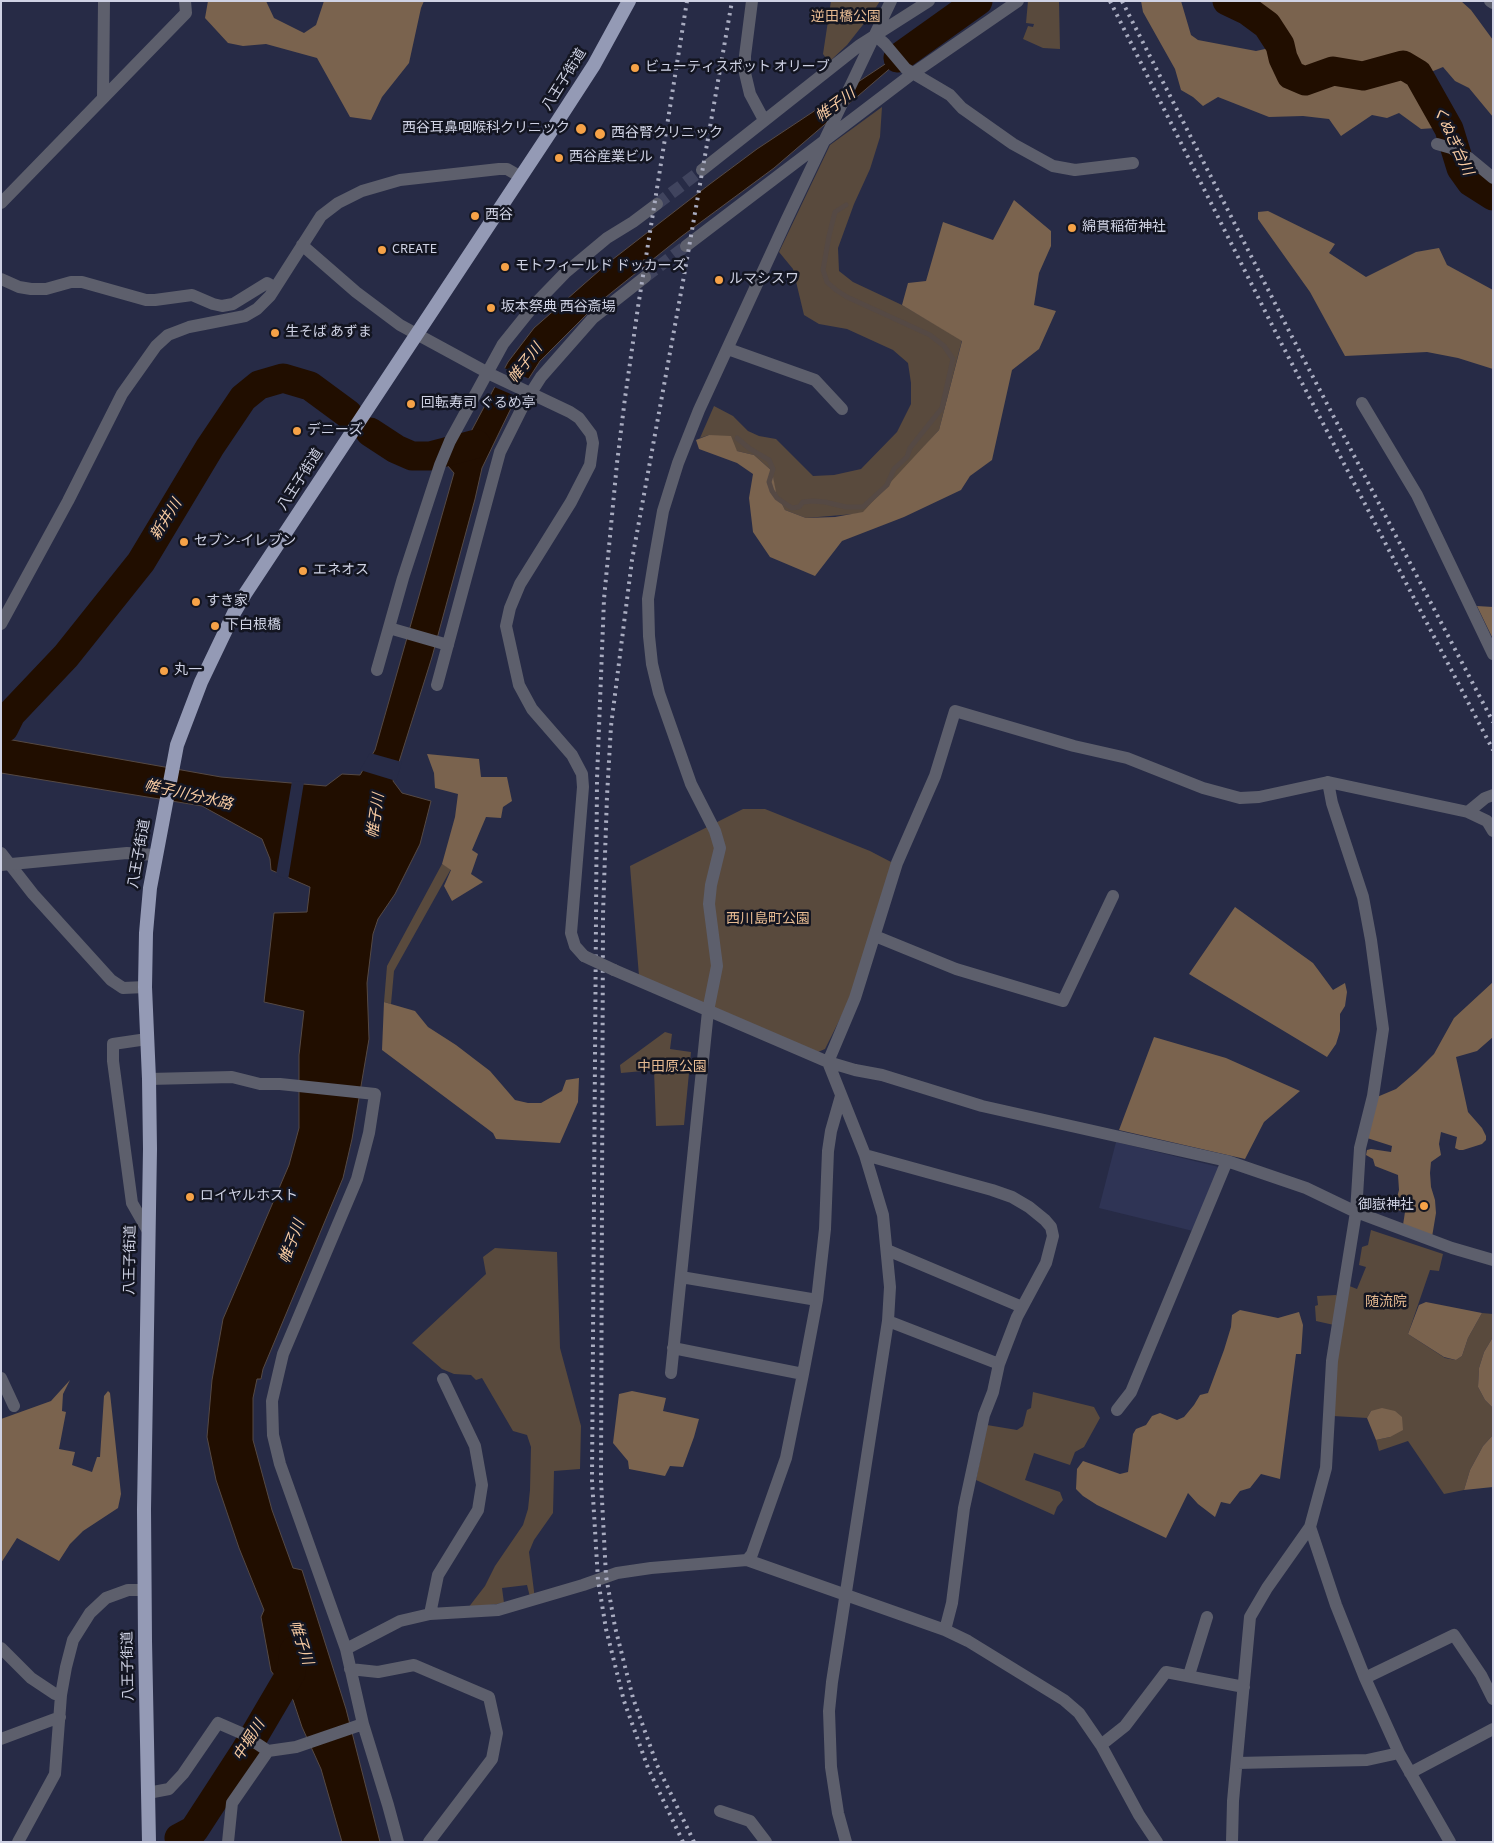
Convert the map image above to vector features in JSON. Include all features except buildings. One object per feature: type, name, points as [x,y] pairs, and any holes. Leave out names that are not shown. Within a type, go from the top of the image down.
[{"type":"highway","name":"八王子街道","points":[[149,1842],[144,1641],[149,1079],[145,987],[146,933],[155,855],[177,745],[200,682],[234,613],[594,65],[629,1]]},
{"type":"street","points":[[103,97],[104,1]]},
{"type":"street","points":[[1,202],[186,13],[185,1]]},
{"type":"street","points":[[752,1],[744,56],[744,73],[750,94],[764,120]]},
{"type":"street","points":[[671,1373],[708,1010],[717,966],[709,904],[711,885],[720,848],[715,831],[691,784],[659,693],[652,664],[648,599],[663,511],[678,463],[700,410],[827,134],[891,1]]},
{"type":"street","points":[[702,170],[875,35],[929,1]]},
{"type":"street","points":[[686,246],[827,134],[909,72],[1018,1]]},
{"type":"street","points":[[875,35],[909,72],[950,95],[962,108],[1013,144],[1053,166],[1075,170],[1133,163]]},
{"type":"street","points":[[1437,144],[1451,148],[1469,158],[1493,178]]},
{"type":"street","points":[[1,624],[68,501],[122,394],[156,346],[168,335],[189,328],[245,316],[257,309],[270,296],[321,216],[338,202],[362,191],[400,180],[498,169],[507,169],[521,176]]},
{"type":"street","points":[[377,670],[392,628],[440,465],[450,441],[489,374],[503,344],[536,303],[564,273],[607,238],[657,204]]},
{"type":"street","points":[[302,245],[356,292],[400,326],[489,374],[579,418],[591,434],[593,443],[590,465],[570,502],[520,584],[510,608],[506,626],[519,685],[532,709],[572,755],[582,774],[583,787],[571,933],[575,946],[584,956],[828,1062],[882,1075],[982,1106],[1227,1160],[1306,1188],[1356,1212],[1452,1248],[1493,1260]]},
{"type":"street","points":[[437,685],[444,644],[500,452],[529,392],[593,318],[645,277]]},
{"type":"street","points":[[1,279],[19,288],[31,289],[46,289],[71,282],[82,282],[146,300],[192,295],[222,306],[232,304],[267,283],[274,287]]},
{"type":"street","points":[[728,349],[815,380],[842,408]]},
{"type":"street","points":[[1362,403],[1416,495],[1493,654]]},
{"type":"street","points":[[392,628],[444,644]]},
{"type":"street","points":[[846,1842],[838,1813],[831,1766],[829,1711],[888,1321],[890,1287],[883,1215],[864,1155],[828,1062],[855,998],[897,863],[935,776],[955,711],[1074,746],[1128,758],[1203,788],[1240,798],[1259,797],[1328,782],[1468,812],[1487,821],[1493,831]]},
{"type":"street","points":[[1232,1842],[1232,1801],[1250,1617],[1267,1588],[1310,1526],[1326,1468],[1332,1361],[1356,1212],[1360,1148],[1373,1096],[1383,1029],[1371,940],[1363,898],[1332,803],[1328,782]]},
{"type":"street","points":[[1468,812],[1489,797]]},
{"type":"street","points":[[1,853],[5,864],[111,980],[123,988],[145,987]]},
{"type":"street","points":[[5,864],[127,853],[155,855]]},
{"type":"street","points":[[875,936],[956,969],[1063,1001],[1113,896]]},
{"type":"street","points":[[148,1039],[113,1044],[113,1061],[132,1203],[148,1231]]},
{"type":"street","points":[[149,1079],[232,1077],[260,1084],[375,1094],[369,1133],[356,1179],[283,1354],[272,1401],[273,1435],[280,1464],[346,1649],[359,1726],[388,1805],[398,1842]]},
{"type":"street","points":[[747,1560],[752,1554],[786,1458],[816,1300],[825,1229],[828,1152],[831,1131],[841,1096]]},
{"type":"street","points":[[864,1155],[1012,1197],[1030,1207],[1045,1220],[1051,1227],[1053,1236],[1046,1263],[1022,1307],[1000,1364],[993,1392],[984,1415],[964,1508],[952,1603],[945,1630]]},
{"type":"street","points":[[1117,1410],[1131,1392],[1227,1160]]},
{"type":"street","points":[[887,1250],[1022,1307]]},
{"type":"street","points":[[681,1277],[816,1300]]},
{"type":"street","points":[[888,1321],[1000,1364]]},
{"type":"street","points":[[673,1348],[803,1374]]},
{"type":"street","points":[[1,1378],[18,1405],[1,1410]]},
{"type":"street","points":[[430,1614],[438,1576],[478,1510],[482,1485],[476,1446],[443,1379]]},
{"type":"street","points":[[1310,1526],[1336,1605],[1365,1678],[1399,1753],[1450,1842]]},
{"type":"street","points":[[346,1649],[400,1621],[430,1614],[498,1610],[617,1573],[658,1567],[747,1560],[788,1573],[845,1596],[945,1630],[968,1640],[1064,1700],[1079,1713],[1101,1745],[1157,1842]]},
{"type":"street","points":[[18,1842],[55,1774],[61,1696],[73,1640],[90,1613],[106,1598],[128,1590],[145,1590]]},
{"type":"street","points":[[1189,1675],[1207,1616]]},
{"type":"street","points":[[1365,1678],[1454,1635],[1481,1675],[1493,1699]]},
{"type":"street","points":[[1,1648],[31,1678],[61,1696]]},
{"type":"street","points":[[350,1670],[378,1672],[414,1665],[488,1698],[497,1732],[492,1759],[429,1842]]},
{"type":"street","points":[[1101,1745],[1125,1726],[1166,1672],[1244,1686]]},
{"type":"street","points":[[1,1740],[60,1717]]},
{"type":"street","points":[[148,1793],[169,1789],[183,1774],[218,1723],[241,1733],[264,1748],[305,1744],[359,1726]]},
{"type":"street","points":[[1410,1773],[1493,1729]]},
{"type":"street","points":[[228,1842],[232,1803],[264,1748]]},
{"type":"street","points":[[1237,1763],[1367,1760],[1399,1753]]},
{"type":"street","points":[[720,1811],[750,1821],[766,1842]]},
{"type":"shaded area","points":[[208,1],[266,1],[274,18],[304,33],[316,25],[324,1],[424,1],[409,63],[382,97],[371,120],[350,117],[317,58],[266,44],[243,46],[228,43],[205,18]]},
{"type":"shaded area","points":[[1141,1],[1181,1],[1191,35],[1198,40],[1256,51],[1265,49],[1268,40],[1264,23],[1255,11],[1239,1],[1461,1],[1471,10],[1493,40],[1493,117],[1469,88],[1455,81],[1443,67],[1426,74],[1458,134],[1435,128],[1421,129],[1399,113],[1387,118],[1372,115],[1341,136],[1329,119],[1303,116],[1269,117],[1218,97],[1203,106],[1181,90],[1175,69],[1143,12]]},
{"type":"shaded area","points":[[1014,200],[1051,231],[1051,246],[1039,273],[1034,305],[1056,311],[1039,349],[1012,370],[992,460],[970,476],[961,490],[904,517],[842,541],[815,576],[770,557],[753,532],[749,498],[753,474],[737,463],[699,449],[696,440],[709,435],[731,436],[737,451],[754,455],[772,471],[776,492],[785,510],[806,518],[835,517],[863,512],[939,430],[962,341],[902,305],[908,283],[926,281],[943,222],[993,240]]},
{"type":"shaded area","points":[[1268,211],[1335,244],[1329,253],[1366,277],[1416,252],[1439,248],[1447,265],[1493,290],[1493,369],[1458,358],[1427,352],[1345,356],[1310,292],[1258,219],[1258,212]]},
{"type":"shaded area","points":[[1477,606],[1493,607],[1493,639]]},
{"type":"shaded area","points":[[427,754],[479,759],[481,777],[507,777],[512,801],[503,807],[501,818],[486,817],[472,850],[478,854],[471,874],[483,882],[452,901],[444,886],[451,870],[442,864],[455,817],[458,794],[435,788],[434,773]]},
{"type":"shaded area","points":[[1235,907],[1313,963],[1333,990],[1345,983],[1347,992],[1345,1006],[1340,1014],[1340,1031],[1336,1044],[1327,1057],[1189,974]]},
{"type":"shaded area","points":[[1493,982],[1493,1037],[1477,1051],[1456,1057],[1468,1112],[1482,1128],[1486,1140],[1482,1144],[1459,1150],[1455,1148],[1457,1137],[1441,1132],[1439,1144],[1441,1155],[1431,1162],[1430,1173],[1436,1213],[1432,1237],[1403,1225],[1405,1212],[1394,1209],[1399,1190],[1398,1175],[1375,1166],[1373,1159],[1366,1155],[1367,1150],[1371,1149],[1391,1152],[1392,1146],[1367,1138],[1377,1097],[1396,1089],[1417,1071],[1434,1054],[1454,1018]]},
{"type":"shaded area","points":[[384,1002],[415,1011],[428,1027],[456,1045],[490,1071],[515,1100],[541,1103],[562,1091],[566,1080],[579,1078],[578,1102],[560,1143],[496,1139],[493,1133],[382,1050]]},
{"type":"shaded area","points":[[1154,1037],[1226,1058],[1300,1091],[1264,1122],[1245,1159],[1119,1130]]},
{"type":"shaded area","points":[[1116,1142],[1219,1167],[1193,1231],[1099,1208]]},
{"type":"shaded area","points":[[1426,1302],[1482,1313],[1468,1338],[1462,1356],[1456,1360],[1444,1357],[1408,1334],[1419,1305]]},
{"type":"shaded area","points":[[1240,1310],[1278,1318],[1299,1312],[1303,1325],[1301,1354],[1296,1354],[1280,1479],[1261,1474],[1250,1488],[1240,1491],[1230,1504],[1221,1502],[1215,1517],[1198,1504],[1188,1493],[1166,1538],[1097,1505],[1083,1496],[1076,1489],[1077,1469],[1083,1461],[1120,1474],[1128,1472],[1133,1434],[1136,1429],[1146,1425],[1152,1416],[1160,1413],[1177,1420],[1184,1417],[1200,1395],[1208,1393],[1224,1350],[1231,1327],[1232,1315]]},
{"type":"shaded area","points":[[1493,1337],[1493,1408],[1485,1400],[1478,1387],[1479,1368],[1484,1352]]},
{"type":"shaded area","points":[[70,1380],[63,1394],[62,1411],[66,1412],[59,1449],[75,1452],[72,1465],[92,1472],[97,1457],[100,1457],[104,1396],[108,1391],[110,1393],[121,1494],[118,1508],[83,1531],[70,1544],[59,1561],[17,1538],[1,1563],[1,1419],[51,1401]]},
{"type":"shaded area","points":[[632,1391],[666,1398],[663,1411],[699,1419],[683,1467],[670,1466],[665,1476],[629,1469],[628,1461],[613,1443],[619,1394]]},
{"type":"shaded area","points":[[1382,1408],[1395,1411],[1402,1417],[1403,1430],[1390,1437],[1376,1440],[1367,1418],[1371,1411]]},
{"type":"shaded area","points":[[1493,1435],[1493,1487],[1464,1490],[1470,1470],[1483,1446]]},
{"type":"green space","name":"逆田橋公園","points":[[831,1],[880,1],[847,45],[829,62],[823,54]]},
{"type":"green space","points":[[1028,1],[1059,2],[1060,49],[1043,48],[1023,39],[1028,26],[1033,27],[1034,24],[1026,23]]},
{"type":"green space","points":[[882,107],[880,137],[870,169],[854,204],[838,248],[839,271],[853,282],[902,305],[962,340],[939,430],[866,513],[806,518],[785,510],[775,490],[772,471],[754,455],[737,451],[709,435],[700,438],[714,406],[733,416],[748,431],[759,436],[776,439],[813,476],[834,475],[861,469],[897,432],[911,404],[911,383],[908,363],[893,350],[847,329],[819,324],[804,315],[793,269],[779,252],[830,145]]},
{"type":"green space","name":"西川島町公園","points":[[743,809],[765,809],[870,851],[893,863],[851,997],[825,1049],[818,1052],[639,976],[630,866]]},
{"type":"green space","points":[[442,864],[451,869],[394,971],[391,1004],[384,1002],[387,966]]},
{"type":"green space","name":"中田原公園","points":[[665,1032],[672,1034],[670,1049],[691,1052],[684,1125],[656,1126],[654,1070],[621,1073],[620,1065]]},
{"type":"green space","points":[[1371,1230],[1443,1254],[1439,1271],[1430,1270],[1408,1334],[1445,1358],[1456,1360],[1462,1356],[1468,1338],[1482,1313],[1493,1314],[1493,1337],[1484,1352],[1479,1368],[1478,1387],[1485,1400],[1493,1408],[1493,1435],[1483,1446],[1470,1470],[1464,1490],[1444,1494],[1408,1441],[1379,1451],[1376,1440],[1390,1437],[1371,1411],[1367,1418],[1333,1416],[1334,1367],[1347,1285],[1357,1289],[1366,1267],[1359,1265],[1362,1247],[1368,1245]]},
{"type":"green space","points":[[495,1248],[557,1252],[560,1348],[581,1426],[580,1469],[554,1471],[553,1513],[534,1540],[529,1552],[535,1599],[530,1597],[527,1585],[502,1588],[504,1603],[468,1608],[485,1586],[495,1566],[523,1525],[528,1509],[530,1490],[531,1447],[527,1435],[513,1431],[482,1378],[476,1380],[471,1375],[454,1374],[442,1369],[412,1343],[486,1274],[483,1257]]},
{"type":"green space","name":"随流院","points":[[1336,1295],[1338,1297],[1334,1325],[1316,1321],[1315,1306],[1318,1305],[1317,1296]]},
{"type":"green space","points":[[1033,1392],[1094,1407],[1100,1418],[1084,1447],[1075,1452],[1070,1465],[1034,1453],[1025,1480],[1060,1492],[1063,1500],[1057,1507],[1054,1515],[976,1480],[987,1425],[1017,1430],[1023,1426],[1027,1410],[1031,1408]]},
{"type":"water","name":"帷子川分水路","points":[[929,35],[774,168],[682,236],[596,305],[540,361],[515,400],[482,468],[432,657],[393,781],[402,793],[431,801],[420,844],[395,894],[378,919],[373,934],[367,983],[369,1039],[352,1139],[343,1178],[263,1369],[261,1379],[257,1379],[253,1398],[253,1440],[272,1510],[293,1568],[302,1570],[346,1709],[380,1842],[342,1842],[321,1769],[302,1727],[293,1700],[271,1671],[261,1617],[264,1610],[239,1548],[216,1480],[207,1437],[212,1380],[223,1319],[289,1165],[299,1128],[299,1055],[304,1011],[264,1002],[274,913],[307,912],[310,887],[271,870],[270,859],[262,839],[202,806],[1,773],[1,738],[221,777],[326,786],[342,774],[360,775],[375,750],[454,473],[447,465],[457,440],[466,441],[508,362],[534,328],[608,263],[757,149]]},
{"type":"pier","points":[[502,367],[532,380],[520,398],[492,386]]},
{"type":"pier","points":[[370,753],[402,762],[396,781],[360,770]]},
{"type":"pier","points":[[292,781],[304,782],[288,880],[276,875]]},
{"type":"waterway","name":"帷子川","points":[[898,58],[978,1]]},
{"type":"waterway","name":"くぬぎ台川","points":[[1227,1],[1248,11],[1267,25],[1280,45],[1283,58],[1291,75],[1305,81],[1333,71],[1363,76],[1403,65],[1418,74],[1449,129],[1461,168],[1471,182],[1493,196]]},
{"type":"waterway","points":[[737,438],[750,449],[769,460],[773,469],[769,482],[772,491],[777,498],[792,508],[799,507],[803,502],[813,501],[846,507],[863,507],[887,485],[894,469],[907,457],[910,448],[942,408],[953,359],[944,346],[930,335],[847,297],[827,282],[823,270],[829,236],[835,212],[846,205]]},
{"type":"waterway","name":"新井川","points":[[4,728],[11,714],[66,656],[141,562],[210,447],[243,398],[259,385],[283,378],[310,386],[348,414]]},
{"type":"waterway","name":"新井川","points":[[370,432],[396,449],[412,456],[430,456],[476,444]]},
{"type":"waterway","name":"中堀川","points":[[179,1838],[194,1830],[244,1753],[291,1673],[294,1651]]},
{"type":"tunnel","points":[[657,204],[702,170]]},
{"type":"tunnel","points":[[645,277],[686,246]]},
{"type":"railway","points":[[683,1842],[648,1768],[624,1701],[606,1629],[598,1580],[592,1480],[597,779],[604,599],[625,398],[687,1]]},
{"type":"railway","points":[[694,1842],[657,1765],[633,1698],[615,1627],[606,1576],[601,1481],[603,914],[611,726],[632,560],[732,1]]},
{"type":"railway","points":[[1110,1],[1277,335],[1493,750]]},
{"type":"railway","points":[[1122,1],[1289,331],[1493,722]]},
{"type":"place","name":"ビューティスポット オリーブ","points":[[635,68]]},
{"type":"place","name":"西谷耳鼻咽喉科クリニック","points":[[581,129]]},
{"type":"place","name":"西谷腎クリニック","points":[[600,134]]},
{"type":"place","name":"西谷産業ビル","points":[[559,158]]},
{"type":"place","name":"西谷","points":[[475,216]]},
{"type":"place","name":"綿貫稲荷神社","points":[[1072,228]]},
{"type":"place","name":"CREATE","points":[[382,250]]},
{"type":"place","name":"モトフィールド ドッカーズ","points":[[505,267]]},
{"type":"place","name":"ルマシスワ","points":[[719,280]]},
{"type":"place","name":"坂本祭典 西谷斎場","points":[[491,308]]},
{"type":"place","name":"生そば あずま","points":[[275,333]]},
{"type":"place","name":"回転寿司 ぐるめ亭","points":[[411,404]]},
{"type":"place","name":"デニーズ","points":[[297,431]]},
{"type":"place","name":"セブン-イレブン","points":[[184,542]]},
{"type":"place","name":"エネオス","points":[[303,571]]},
{"type":"place","name":"すき家","points":[[196,602]]},
{"type":"place","name":"下白根橋","points":[[215,626]]},
{"type":"place","name":"丸一","points":[[164,671]]},
{"type":"place","name":"ロイヤルホスト","points":[[190,1197]]},
{"type":"place","name":"御嶽神社","points":[[1424,1206]]}]
